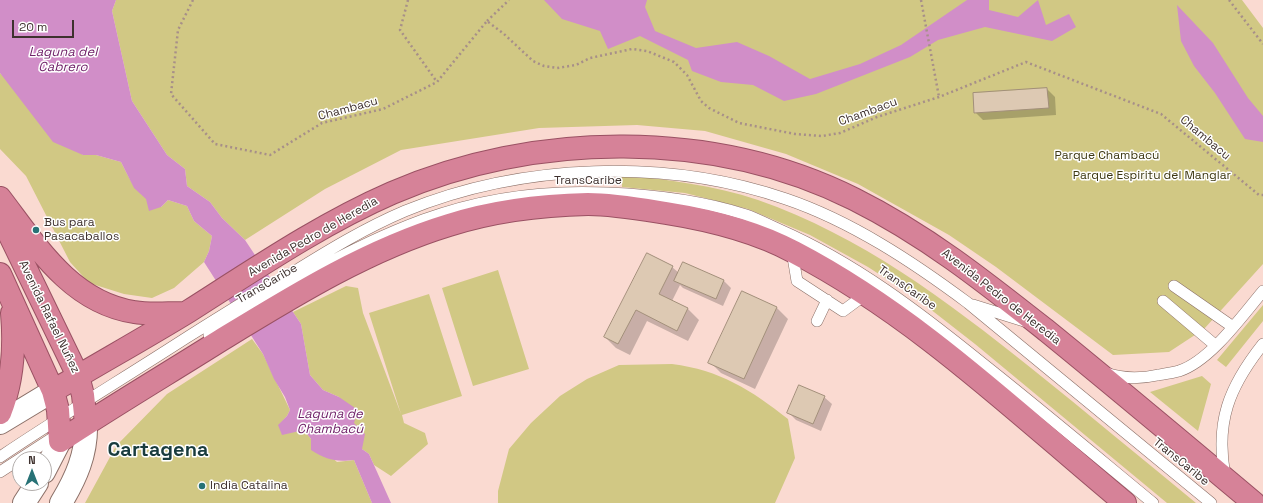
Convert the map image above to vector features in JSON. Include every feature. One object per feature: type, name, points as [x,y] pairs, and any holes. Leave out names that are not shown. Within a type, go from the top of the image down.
[{"type":"highway","name":"Avenida Pedro de Heredia","points":[[53,392],[353,212],[393,193],[454,170],[497,158],[554,150],[600,146],[658,147],[703,152],[741,160],[794,175],[851,197],[894,220],[950,255],[999,292],[1254,503]]},
{"type":"highway","points":[[0,198],[59,274],[81,292],[109,306],[134,312],[148,314],[186,313]]},
{"type":"highway","points":[[59,431],[238,317],[296,282],[348,266],[411,238],[451,224],[514,210],[589,204],[647,210],[703,219],[759,236],[792,251],[866,294],[963,367],[1124,503]]},
{"type":"highway","name":"Avenida Rafael Nuñez","points":[[0,215],[78,376],[85,414]]},
{"type":"highway","points":[[0,412],[8,390],[14,351],[13,324],[4,282]]},
{"type":"highway","name":"Avenida Rafael Nuñez","points":[[4,282],[53,392],[59,431]]},
{"type":"main road","points":[[0,423],[53,392]]},
{"type":"main road","points":[[61,503],[71,486],[81,463],[85,445],[85,414]]},
{"type":"main road","points":[[52,451],[59,431]]},
{"type":"main road","points":[[24,503],[32,491]]},
{"type":"lane","name":"TransCaribe","points":[[296,282],[349,238],[406,210],[468,190],[527,178],[589,171],[639,171],[688,175],[748,188],[787,199],[832,219],[870,239],[938,281],[968,303],[1211,503]]},
{"type":"lane","name":"TransCaribe","points":[[296,282],[391,234],[423,220],[480,203],[514,196],[583,192],[667,197],[703,203],[748,216],[807,242],[864,274],[924,316],[1153,503]]},
{"type":"lane","points":[[792,251],[797,281],[843,311],[866,294]]},
{"type":"lane","points":[[1174,286],[1233,327]]},
{"type":"lane","points":[[1090,367],[1114,376],[1142,379],[1180,370],[1204,356],[1233,327],[1263,291]]},
{"type":"lane","points":[[817,321],[827,300]]},
{"type":"lane","points":[[1163,301],[1215,345]]},
{"type":"lane","name":"TransCaribe","points":[[968,303],[1040,326]]},
{"type":"lane","points":[[1225,479],[1222,459],[1222,434],[1226,406],[1244,368],[1263,344]]},
{"type":"lane","points":[[0,458],[59,431]]},
{"type":"lane","points":[[0,472],[59,431]]},
{"type":"path","name":"Chambacu","points":[[193,0],[178,30],[171,94],[215,144],[270,155],[322,123],[383,109],[437,82],[487,21],[504,34],[533,61],[544,66],[557,68],[576,64],[590,58],[632,49],[660,55],[674,62],[686,76],[701,101],[710,108],[739,123],[795,134],[822,136],[840,133],[877,117],[939,97],[1026,62],[1161,114],[1259,196],[1263,195]]},
{"type":"path","points":[[408,0],[400,30],[437,82]]},
{"type":"path","points":[[487,21],[509,0]]},
{"type":"path","points":[[921,0],[939,97]]},
{"type":"path","points":[[1229,0],[1263,44]]},
{"type":"green space","name":"Parque Chambacú","points":[[116,0],[1242,0],[1263,28],[1263,264],[1204,329],[1169,352],[1113,355],[996,267],[949,235],[858,184],[786,154],[705,131],[637,125],[539,128],[401,150],[325,189],[245,240],[222,218],[210,202],[187,186],[185,169],[167,155],[132,101],[112,11]]},
{"type":"green space","points":[[0,73],[83,155],[96,155],[121,162],[136,189],[146,198],[161,207],[168,200],[187,206],[194,221],[212,236],[209,251],[204,262],[174,288],[152,298],[124,294],[89,283],[70,262],[26,176],[0,149]]},
{"type":"green space","points":[[622,174],[725,190],[758,200],[796,215],[867,251],[934,294],[967,318],[1072,401],[1196,503],[1167,503],[975,344],[916,298],[868,267],[810,235],[748,209],[685,193],[622,187]]},
{"type":"green space","points":[[498,270],[529,369],[473,386],[442,288]]},
{"type":"green space","points":[[346,286],[358,288],[363,313],[401,414],[369,313],[429,294],[462,396],[402,415],[404,423],[425,433],[428,444],[391,476],[374,465],[369,454],[362,449],[354,424],[339,397],[323,390],[310,375],[301,324],[293,312]]},
{"type":"green space","points":[[1263,305],[1263,321],[1226,367],[1217,360]]},
{"type":"green space","points":[[252,339],[263,354],[290,410],[279,425],[304,430],[311,439],[337,462],[354,460],[372,503],[85,503],[116,446],[167,394]]},
{"type":"green space","points":[[672,364],[705,371],[720,376],[748,390],[788,419],[795,458],[775,503],[498,503],[498,491],[509,449],[531,423],[560,396],[587,379],[619,365]]},
{"type":"green space","points":[[1202,376],[1211,384],[1198,431],[1150,392]]},
{"type":"water","name":"Laguna del Cabrero","points":[[0,0],[116,0],[112,11],[132,101],[167,155],[185,169],[187,186],[210,202],[222,218],[245,240],[301,324],[310,375],[323,390],[339,397],[358,410],[354,423],[365,434],[362,449],[369,454],[391,503],[372,503],[354,460],[331,460],[311,450],[311,439],[304,430],[282,435],[278,425],[287,416],[290,410],[285,397],[274,379],[263,354],[204,262],[209,251],[212,236],[194,221],[187,206],[168,200],[161,207],[149,211],[146,199],[134,188],[121,162],[96,155],[83,155],[53,142],[0,73]]},
{"type":"water","points":[[544,0],[647,0],[645,7],[655,31],[696,48],[737,42],[769,56],[810,79],[860,64],[901,45],[967,0],[989,0],[989,10],[1018,17],[1038,0],[1046,25],[1069,14],[1076,27],[1052,41],[985,27],[938,40],[910,57],[816,94],[784,101],[753,85],[721,82],[692,71],[688,60],[640,36],[608,49],[600,31],[562,19]]},
{"type":"water","points":[[1177,5],[1213,43],[1248,98],[1263,116],[1263,142],[1245,139],[1215,93],[1194,66],[1181,41]]},
{"type":"building","points":[[1047,88],[1049,108],[974,113],[973,93]]},
{"type":"building","points":[[647,253],[673,266],[659,294],[688,308],[677,331],[636,310],[618,344],[604,337]]},
{"type":"building","points":[[683,262],[724,280],[716,299],[674,281]]},
{"type":"building","points":[[742,291],[777,307],[744,379],[708,363]]},
{"type":"building","points":[[799,385],[825,396],[813,424],[787,413]]},
{"type":"place","name":"Bus para Pasacaballos","points":[[36,230]]},
{"type":"place","name":"India Catalina","points":[[202,486]]},
{"type":"district","name":"Cartagena","points":[[158,451]]},
{"type":"park label","name":"Parque Espiritu del Manglar","points":[[1152,176]]},
{"type":"water label","name":"Laguna de Chambacú","points":[[330,422]]}]
